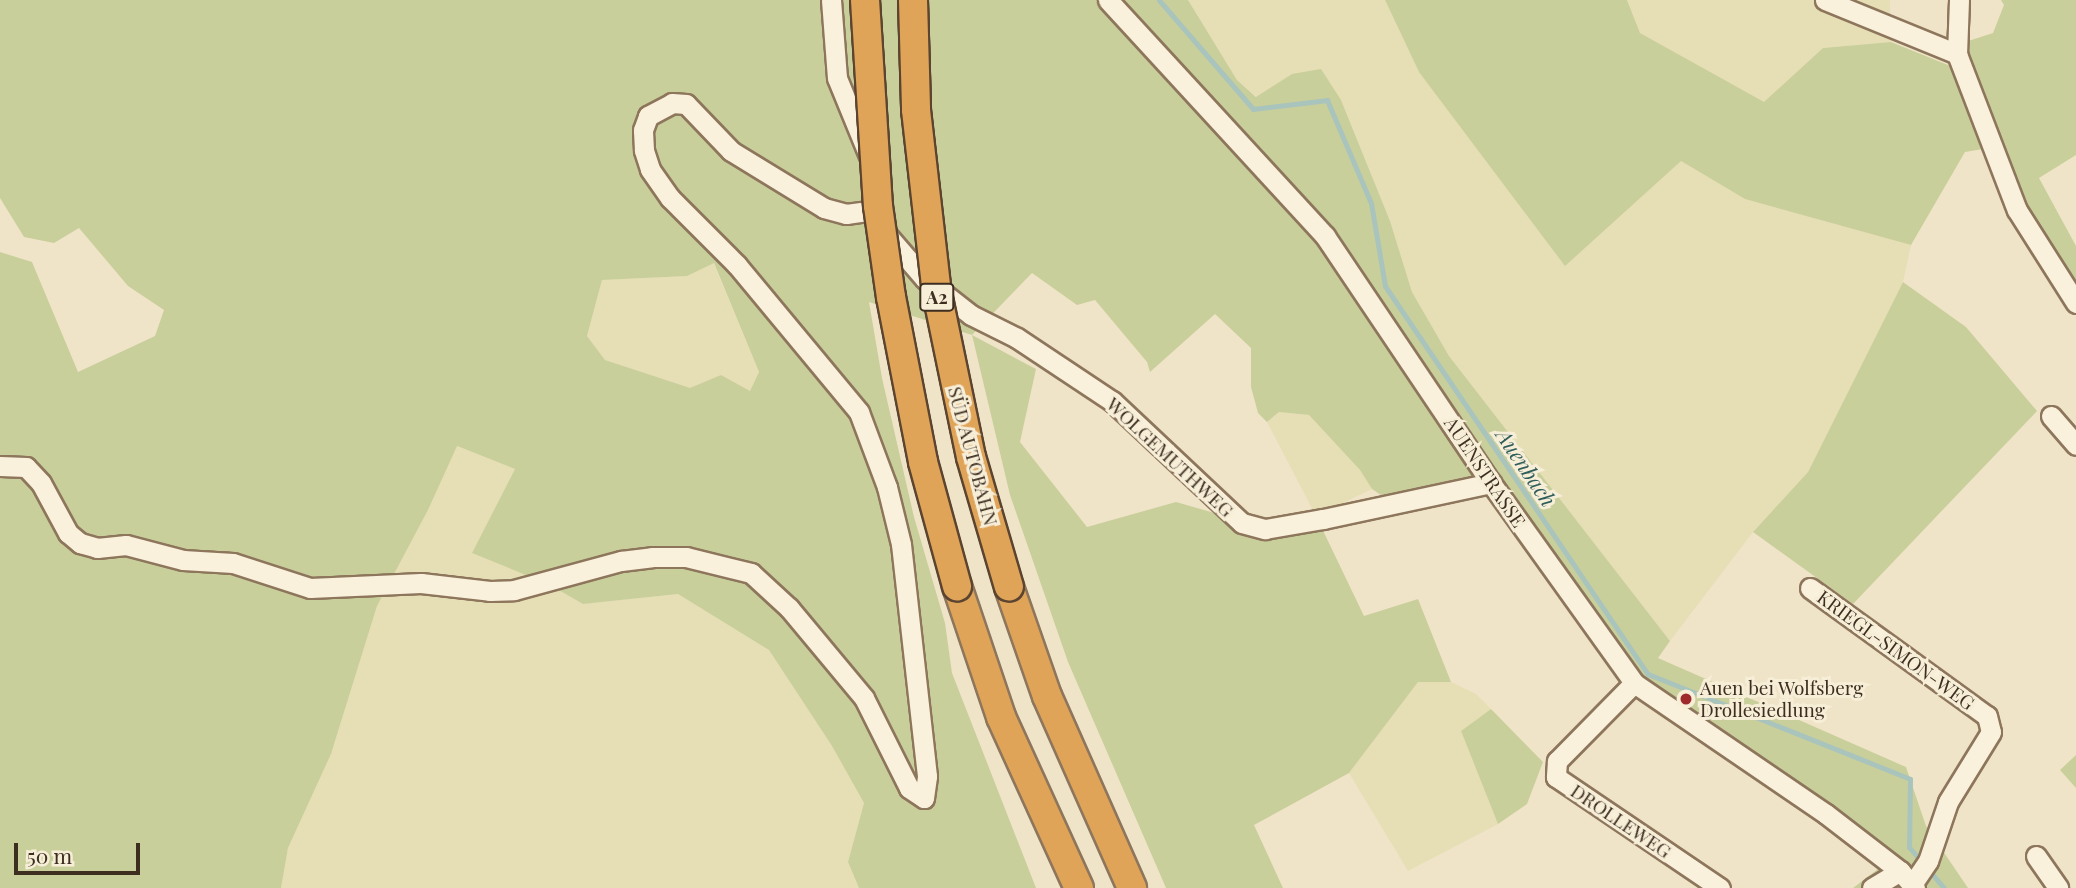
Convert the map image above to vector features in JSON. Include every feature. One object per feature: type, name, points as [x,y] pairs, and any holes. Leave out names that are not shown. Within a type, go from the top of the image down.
[{"type":"highway","name":"A2","points":[[865,0],[878,206],[891,297],[920,449],[957,586],[1001,717],[1079,888]]},
{"type":"highway","name":"SÜD AUTOBAHN","points":[[913,0],[916,110],[937,293],[971,457],[1009,587],[1047,696],[1132,888]]},
{"type":"street","points":[[0,466],[26,467],[41,483],[68,533],[80,543],[97,548],[126,545],[183,560],[233,563],[310,588],[421,583],[490,591],[514,590],[621,561],[652,556],[686,557],[751,573],[789,608],[864,698],[909,788],[924,798],[928,776],[901,544],[887,486],[859,412],[737,265],[670,198],[650,169],[644,150],[643,130],[648,116],[672,103],[685,104],[731,151],[824,208],[845,214],[867,211],[875,187],[873,164],[837,78],[831,0]]},
{"type":"street","name":"AUENSTRASSE","points":[[1108,0],[1325,236],[1492,483],[1634,683],[1915,876]]},
{"type":"street","points":[[1825,0],[1957,54]]},
{"type":"street","points":[[1959,0],[1957,54],[2017,210],[2076,303]]},
{"type":"street","name":"WOLGEMUTHWEG","points":[[867,211],[925,279],[971,315],[1017,338],[1112,401],[1242,523],[1265,528],[1323,519],[1492,483]]},
{"type":"street","points":[[2051,416],[2076,445]]},
{"type":"street","name":"KRIEGL-SIMON-WEG","points":[[1810,588],[1987,716],[1991,732],[1948,802],[1915,876]]},
{"type":"street","name":"DROLLEWEG","points":[[1634,683],[1557,761],[1556,777],[1720,888]]},
{"type":"street","points":[[2036,856],[2058,888]]},
{"type":"street","points":[[1872,888],[1915,876]]},
{"type":"shaded area","points":[[1188,0],[1385,0],[1419,72],[1681,161],[1745,199],[1911,245],[1903,282],[1808,472],[1753,532],[1670,641],[1449,356],[1412,292],[1390,221],[1341,100],[1292,74],[1257,97],[1237,80]]},
{"type":"shaded area","points":[[1627,0],[1890,0],[1891,42],[1823,48],[1764,103],[1640,33]]},
{"type":"shaded area","points":[[713,262],[759,372],[750,391],[721,375],[690,389],[605,360],[587,336],[602,280],[687,276]]},
{"type":"shaded area","points":[[1279,412],[1309,415],[1360,470],[1372,489],[1316,516],[1267,422]]},
{"type":"shaded area","points":[[456,446],[515,469],[472,553],[550,585],[583,604],[678,594],[769,650],[832,746],[864,803],[848,862],[859,888],[281,888],[288,848],[331,754],[377,606],[428,510]]},
{"type":"shaded area","points":[[1418,682],[1451,682],[1476,694],[1491,709],[1461,731],[1498,824],[1408,871],[1349,773]]},
{"type":"green space","points":[[0,0],[1188,0],[1237,80],[1256,97],[1292,74],[1321,69],[1341,100],[1390,221],[1412,292],[1449,356],[1670,641],[1658,658],[1906,767],[1926,826],[1968,888],[1853,888],[1895,856],[1827,801],[1642,677],[1578,593],[1493,468],[1460,483],[1387,499],[1372,489],[1360,470],[1309,415],[1279,412],[1267,422],[1258,413],[1251,387],[1251,348],[1215,314],[1150,372],[1147,362],[1095,300],[1077,305],[1032,273],[972,335],[869,302],[882,378],[914,517],[945,623],[952,673],[1036,888],[859,888],[848,862],[864,803],[832,746],[769,650],[678,594],[583,604],[550,585],[472,553],[515,469],[457,446],[428,510],[377,606],[331,754],[288,848],[281,888],[0,888],[0,252],[32,262],[78,372],[155,336],[164,310],[128,286],[79,228],[54,243],[24,237],[0,198]],"holes":[[[714,263],[759,372],[750,391],[721,375],[690,388],[605,360],[587,336],[602,280],[687,276]]]},
{"type":"green space","points":[[1385,0],[1627,0],[1640,33],[1764,102],[1823,48],[1891,42],[1958,69],[1965,42],[1993,33],[2004,5],[2001,0],[2076,0],[2076,155],[2039,178],[2076,246],[2076,300],[2020,221],[1983,149],[1965,152],[1911,245],[1745,199],[1681,161],[1565,266],[1419,72]]},
{"type":"green space","points":[[1903,282],[1966,327],[2037,411],[1853,604],[1753,532],[1808,472]]},
{"type":"green space","points":[[972,335],[1036,369],[1020,442],[1087,527],[1176,502],[1211,512],[1252,532],[1316,516],[1364,616],[1418,599],[1451,682],[1418,682],[1349,773],[1254,825],[1283,888],[1166,888],[1068,662],[1010,495]]},
{"type":"green space","points":[[1491,709],[1543,762],[1527,804],[1498,824],[1461,731]]},
{"type":"green space","points":[[2076,755],[2076,788],[2060,770]]},
{"type":"waterway","name":"Auenbach","points":[[1159,0],[1253,109],[1327,100],[1371,203],[1385,286],[1648,674],[1910,779],[1909,847],[1944,888]]},
{"type":"place","name":"Auen bei Wolfsberg Drollesiedlung","points":[[1686,699]]}]
